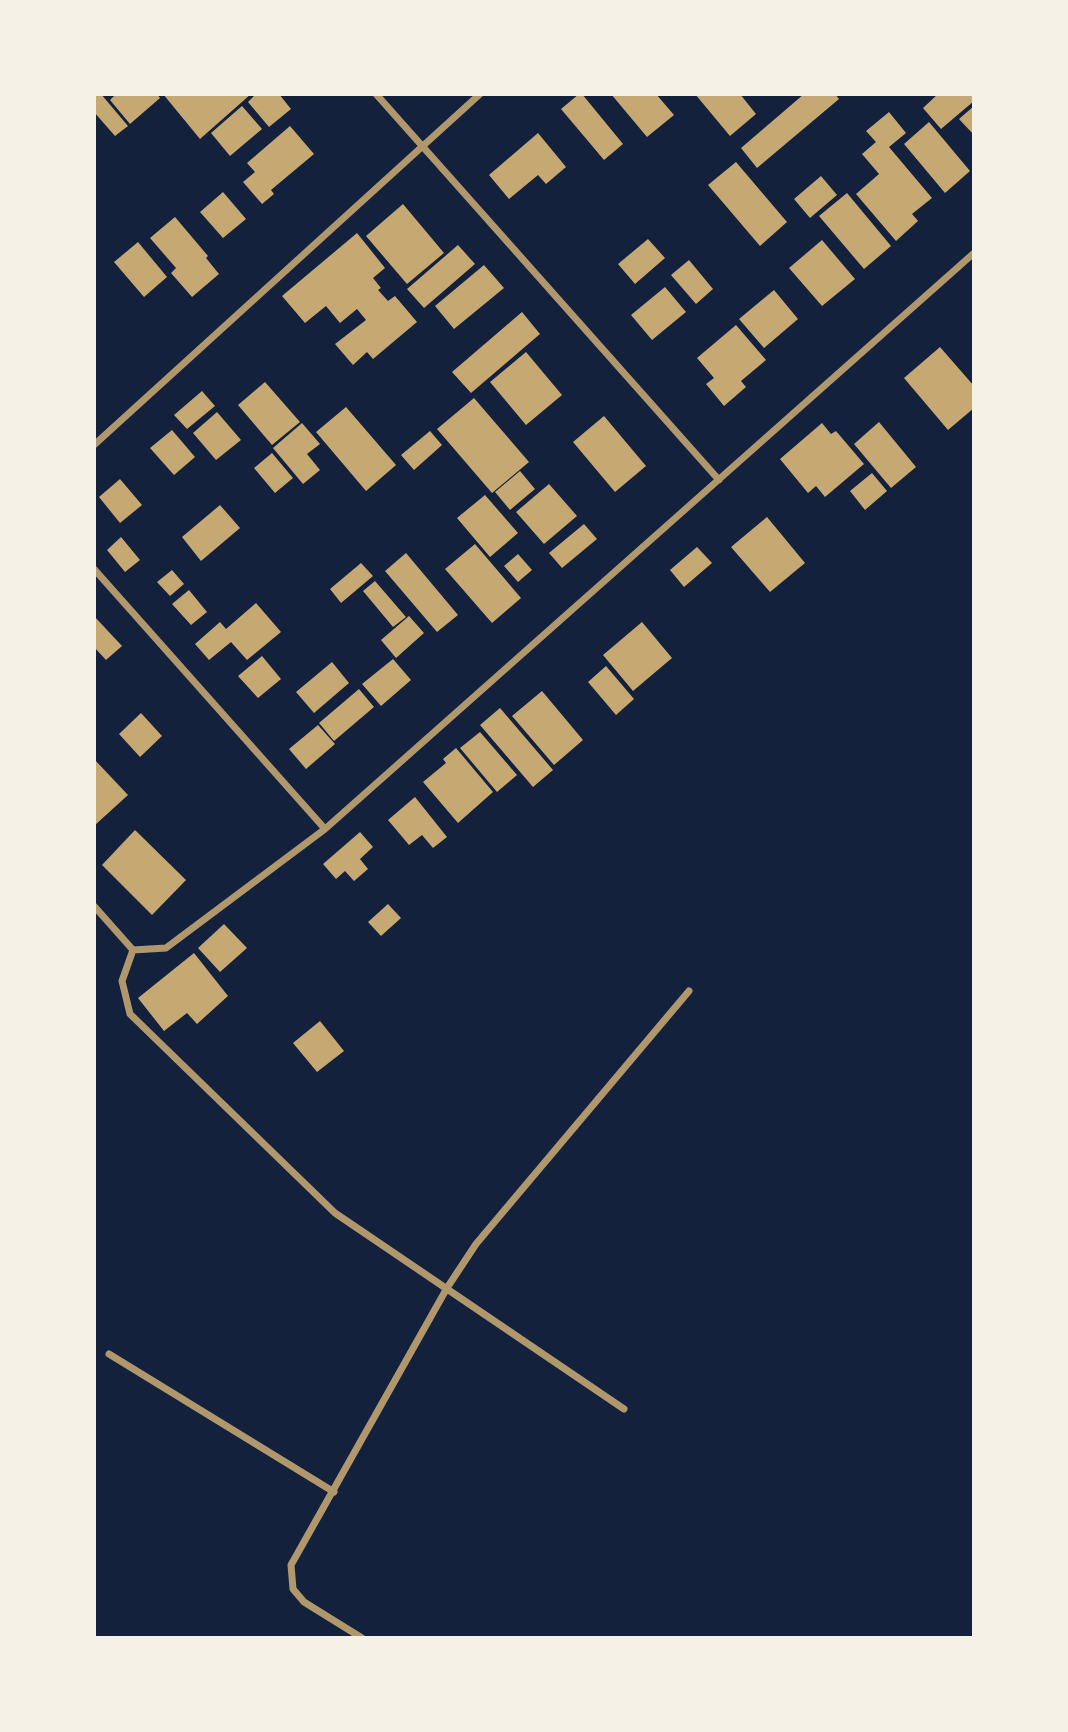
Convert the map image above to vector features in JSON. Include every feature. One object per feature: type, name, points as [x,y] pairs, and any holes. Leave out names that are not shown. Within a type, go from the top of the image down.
[{"type":"street","points":[[376,94],[719,480]]},
{"type":"street","points":[[94,445],[480,94]]},
{"type":"street","points":[[133,950],[166,948],[325,829],[974,253]]},
{"type":"street","points":[[94,569],[325,829]]},
{"type":"street","points":[[94,906],[133,950]]},
{"type":"street","points":[[133,950],[122,981],[130,1014],[335,1213],[624,1409]]},
{"type":"street","points":[[362,1637],[304,1602],[293,1589],[291,1565],[447,1288],[476,1244],[689,991]]},
{"type":"street","points":[[109,1354],[334,1492]]},
{"type":"building","points":[[94,94],[101,94],[128,126],[115,136],[94,112]]},
{"type":"building","points":[[116,94],[157,94],[160,98],[130,124],[110,100]]},
{"type":"building","points":[[163,94],[251,94],[200,139]]},
{"type":"building","points":[[256,94],[279,94],[291,109],[269,127],[248,102]]},
{"type":"building","points":[[582,94],[623,144],[604,160],[561,109]]},
{"type":"building","points":[[611,94],[656,94],[674,115],[647,137]]},
{"type":"building","points":[[695,94],[740,94],[756,114],[730,136]]},
{"type":"building","points":[[804,94],[835,94],[839,99],[757,168],[741,148]]},
{"type":"building","points":[[938,94],[971,94],[974,101],[941,129],[923,108]]},
{"type":"building","points":[[242,106],[262,129],[230,156],[211,133]]},
{"type":"building","points":[[974,106],[974,135],[959,119]]},
{"type":"building","points":[[889,112],[906,133],[889,147],[932,198],[912,214],[918,221],[896,241],[856,194],[879,174],[862,154],[876,142],[866,131]]},
{"type":"building","points":[[929,122],[970,171],[945,193],[904,144]]},
{"type":"building","points":[[290,126],[314,154],[271,190],[274,194],[262,204],[243,182],[255,172],[247,163]]},
{"type":"building","points":[[538,133],[566,167],[546,184],[538,175],[509,199],[489,175]]},
{"type":"building","points":[[736,162],[787,222],[760,246],[708,185]]},
{"type":"building","points":[[821,176],[837,195],[810,218],[794,199]]},
{"type":"building","points":[[223,192],[246,219],[223,238],[200,212]]},
{"type":"building","points":[[847,193],[891,246],[864,269],[819,216]]},
{"type":"building","points":[[403,204],[444,253],[407,284],[366,236]]},
{"type":"building","points":[[175,217],[208,256],[206,258],[219,274],[192,297],[171,273],[176,268],[150,238]]},
{"type":"building","points":[[357,233],[385,268],[373,278],[381,288],[378,290],[388,301],[395,296],[417,322],[373,359],[367,352],[353,365],[335,344],[366,320],[357,309],[340,323],[326,306],[305,323],[282,296]]},
{"type":"building","points":[[648,239],[665,258],[635,284],[618,264]]},
{"type":"building","points":[[822,240],[855,279],[822,306],[789,268]]},
{"type":"building","points":[[138,242],[167,277],[144,297],[114,262]]},
{"type":"building","points":[[458,245],[475,264],[424,308],[407,289]]},
{"type":"building","points":[[689,260],[713,289],[696,304],[671,275]]},
{"type":"building","points":[[484,265],[504,288],[454,329],[435,306]]},
{"type":"building","points":[[665,287],[686,312],[652,340],[631,315]]},
{"type":"building","points":[[774,290],[798,319],[764,348],[739,319]]},
{"type":"building","points":[[522,312],[540,334],[471,393],[452,372]]},
{"type":"building","points":[[736,325],[766,360],[741,381],[746,387],[724,406],[706,384],[714,378],[697,358]]},
{"type":"building","points":[[940,347],[974,386],[974,408],[948,430],[904,378]]},
{"type":"building","points":[[526,352],[562,395],[526,425],[490,382]]},
{"type":"building","points":[[265,382],[300,422],[272,445],[238,405]]},
{"type":"building","points":[[202,391],[215,406],[187,429],[174,415]]},
{"type":"building","points":[[474,398],[529,462],[492,493],[437,429]]},
{"type":"building","points":[[346,407],[396,465],[366,491],[316,432]]},
{"type":"building","points":[[217,412],[241,440],[216,460],[193,433]]},
{"type":"building","points":[[604,416],[646,466],[615,492],[573,442]]},
{"type":"building","points":[[879,422],[916,467],[891,488],[854,444]]},
{"type":"building","points":[[302,423],[320,444],[307,454],[320,470],[303,484],[273,448]]},
{"type":"building","points":[[822,423],[831,434],[836,431],[864,464],[825,497],[816,486],[808,493],[780,459]]},
{"type":"building","points":[[172,430],[195,457],[174,475],[150,448]]},
{"type":"building","points":[[430,431],[442,445],[414,470],[401,455]]},
{"type":"building","points":[[272,453],[293,478],[275,493],[254,468]]},
{"type":"building","points":[[520,471],[535,489],[510,510],[495,492]]},
{"type":"building","points":[[872,473],[887,491],[865,510],[850,491]]},
{"type":"building","points":[[120,479],[142,505],[120,523],[99,497]]},
{"type":"building","points":[[549,484],[577,516],[544,544],[516,512]]},
{"type":"building","points":[[485,495],[518,533],[490,557],[457,518]]},
{"type":"building","points":[[220,505],[240,528],[201,561],[182,537]]},
{"type":"building","points":[[767,517],[805,563],[770,592],[731,547]]},
{"type":"building","points":[[584,524],[597,539],[562,568],[549,553]]},
{"type":"building","points":[[121,537],[140,560],[125,572],[107,550]]},
{"type":"building","points":[[475,544],[521,598],[492,623],[445,569]]},
{"type":"building","points":[[697,547],[712,563],[684,587],[670,570]]},
{"type":"building","points":[[406,553],[458,615],[437,632],[385,571]]},
{"type":"building","points":[[518,554],[532,570],[518,582],[504,566]]},
{"type":"building","points":[[361,563],[373,576],[341,603],[330,589]]},
{"type":"building","points":[[172,570],[184,584],[170,596],[157,582]]},
{"type":"building","points":[[375,581],[406,617],[393,627],[363,591]]},
{"type":"building","points":[[189,590],[207,612],[191,625],[172,604]]},
{"type":"building","points":[[256,603],[281,632],[247,660],[231,642],[209,660],[195,644],[220,622],[226,629]]},
{"type":"building","points":[[94,616],[122,646],[106,660],[94,647]]},
{"type":"building","points":[[409,616],[424,633],[396,658],[381,640]]},
{"type":"building","points":[[642,622],[672,658],[633,691],[603,655]]},
{"type":"building","points":[[262,656],[281,679],[258,698],[238,676]]},
{"type":"building","points":[[393,659],[411,680],[381,706],[362,684]]},
{"type":"building","points":[[332,662],[349,683],[314,713],[296,692]]},
{"type":"building","points":[[606,666],[634,699],[616,715],[588,682]]},
{"type":"building","points":[[359,689],[374,707],[334,741],[319,723]]},
{"type":"building","points":[[542,691],[583,740],[554,765],[512,716]]},
{"type":"building","points":[[500,708],[553,770],[533,787],[480,725]]},
{"type":"building","points":[[141,713],[162,736],[140,757],[119,734]]},
{"type":"building","points":[[318,725],[335,744],[306,769],[289,749]]},
{"type":"building","points":[[480,732],[517,775],[497,792],[460,748]]},
{"type":"building","points":[[456,748],[493,792],[458,823],[423,782],[446,763],[443,759]]},
{"type":"building","points":[[94,759],[128,795],[94,826]]},
{"type":"building","points":[[415,797],[447,837],[433,848],[422,835],[409,845],[388,820]]},
{"type":"building","points":[[135,830],[186,880],[152,915],[102,865]]},
{"type":"building","points":[[360,832],[373,847],[360,859],[368,869],[354,881],[345,871],[336,879],[323,864]]},
{"type":"building","points":[[388,904],[401,918],[381,936],[368,922]]},
{"type":"building","points":[[224,924],[247,948],[220,972],[198,948]]},
{"type":"building","points":[[194,953],[228,996],[197,1024],[187,1013],[164,1031],[138,998]]},
{"type":"building","points":[[320,1021],[344,1051],[317,1072],[293,1043]]}]
